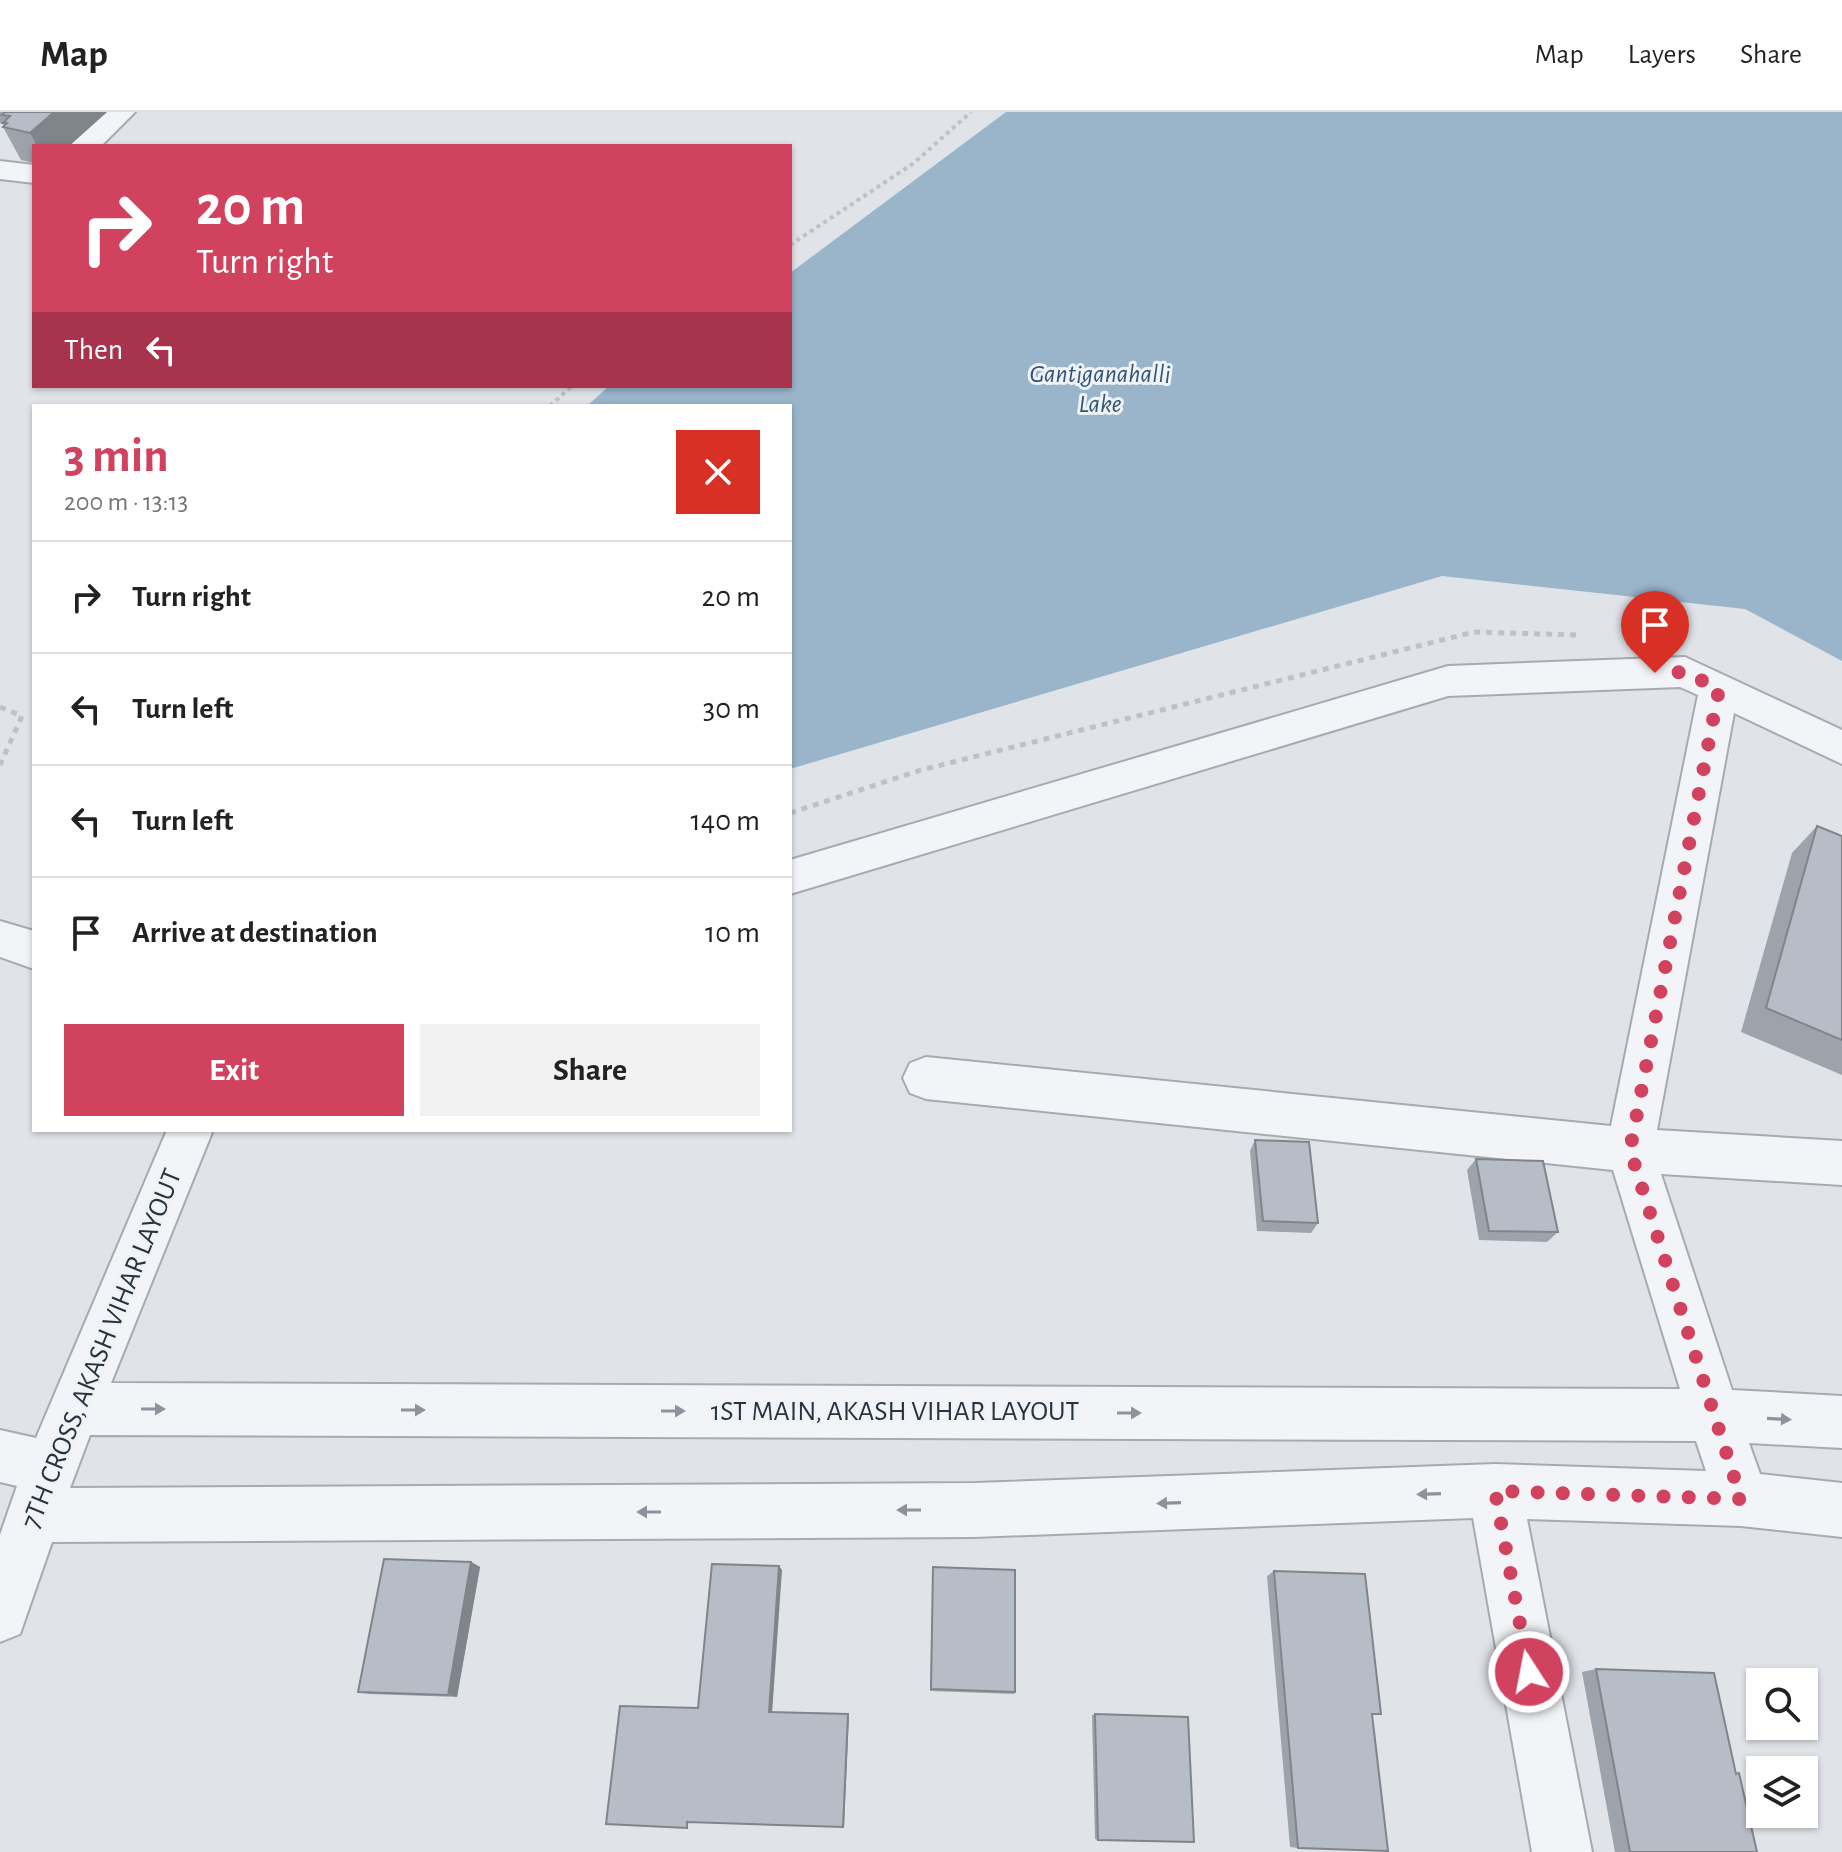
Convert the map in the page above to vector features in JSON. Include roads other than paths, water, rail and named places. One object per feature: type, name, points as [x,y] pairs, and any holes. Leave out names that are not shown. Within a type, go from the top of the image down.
[{"type":"street","points":[[86,144],[121,112]]},
{"type":"street","points":[[0,170],[32,174]]},
{"type":"street","points":[[792,876],[1448,681],[1685,672],[1842,748]]},
{"type":"street","points":[[1719,689],[1630,1150],[1741,1499]]},
{"type":"street","points":[[0,939],[32,949]]},
{"type":"street","points":[[926,1078],[1630,1150],[1842,1163]]},
{"type":"street","name":"7TH CROSS, AKASH VIHAR LAYOUT","points":[[0,1614],[42,1492],[189,1132]]},
{"type":"street","name":"1ST MAIN, AKASH VIHAR LAYOUT","points":[[75,1409],[1716,1415],[1842,1422]]},
{"type":"street","points":[[0,1456],[42,1492],[975,1510],[1495,1491],[1741,1499],[1842,1510]]},
{"type":"street","points":[[1495,1491],[1562,1852]]},
{"type":"water","name":"Gantiganahalli Lake","points":[[1006,112],[1842,112],[1842,661],[1745,609],[1442,576],[792,768],[792,404],[589,404],[607,388],[792,388],[792,272]]}]
